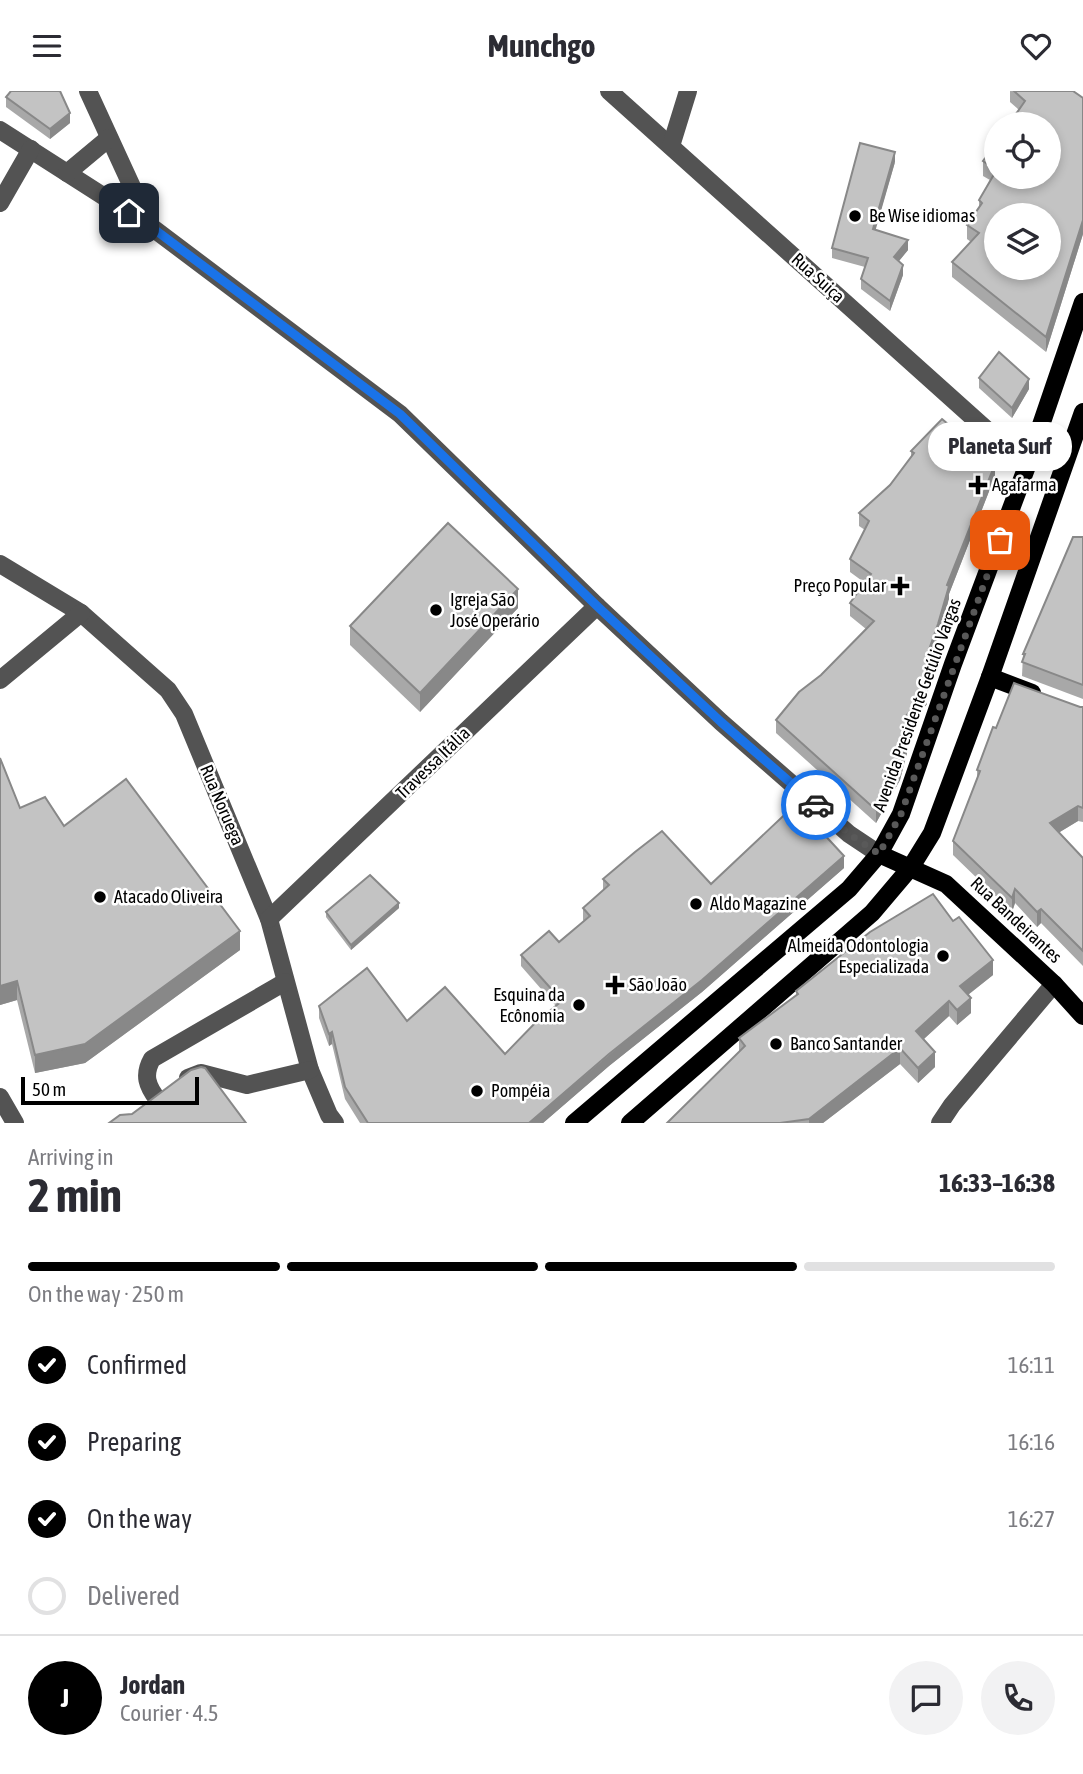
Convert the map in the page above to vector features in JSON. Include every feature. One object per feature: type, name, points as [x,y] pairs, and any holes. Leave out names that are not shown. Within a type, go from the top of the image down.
[{"type":"main road","name":"Avenida Presidente Getúlio Vargas","points":[[574,1123],[849,889],[879,854],[901,814],[953,664],[1027,466],[1083,302]]},
{"type":"main road","points":[[630,1123],[872,913],[911,867],[932,833],[1083,412]]},
{"type":"main road","points":[[990,677],[1048,698]]},
{"type":"main road","name":"Rua Bandeirantes","points":[[879,854],[946,884],[1054,985],[1083,1016]]},
{"type":"street","points":[[88,91],[150,226]]},
{"type":"street","name":"Rua Suiça","points":[[609,91],[1027,466]]},
{"type":"street","points":[[671,146],[688,91]]},
{"type":"street","points":[[0,130],[150,226],[400,414],[597,606],[721,722],[849,834],[879,854]]},
{"type":"street","points":[[67,173],[109,138]]},
{"type":"street","points":[[0,203],[30,149]]},
{"type":"street","name":"Rua Noruega","points":[[0,564],[81,613],[168,690],[184,714],[270,919],[310,1069],[335,1123]]},
{"type":"street","name":"Travessa Itália","points":[[270,919],[597,606]]},
{"type":"street","points":[[0,680],[81,613]]},
{"type":"street","points":[[167,1093],[146,1080],[146,1069],[152,1059],[285,982]]},
{"type":"street","points":[[940,1123],[952,1105],[1054,985]]},
{"type":"street","points":[[142,1111],[186,1078],[201,1073],[247,1085],[310,1069]]},
{"type":"street","points":[[0,1097],[15,1123]]},
{"type":"building","points":[[11,91],[60,91],[70,113],[50,129],[6,97]]},
{"type":"building","points":[[1014,91],[1073,91],[1083,98],[1083,220],[1046,337],[952,262],[979,233],[967,225],[982,203],[979,200],[985,189],[1061,189],[1061,112],[1017,112],[1025,101]]},
{"type":"building","points":[[860,143],[895,152],[873,229],[908,240],[894,257],[903,265],[890,301],[861,279],[868,258],[832,248]]},
{"type":"building","points":[[999,352],[1029,379],[1012,408],[979,378]]},
{"type":"building","points":[[942,419],[995,464],[947,585],[949,586],[938,624],[925,661],[934,667],[920,686],[927,691],[906,716],[913,720],[905,739],[907,740],[900,767],[876,810],[776,720],[799,692],[821,675],[874,621],[850,603],[871,574],[850,559],[869,521],[859,513],[890,485],[914,453],[911,451]]},
{"type":"building","points":[[448,523],[518,589],[420,693],[350,626]]},
{"type":"building","points":[[1073,537],[1083,537],[1083,685],[1022,662]]},
{"type":"building","points":[[1014,683],[1083,707],[1083,808],[1078,806],[1050,823],[1083,858],[1083,951],[1041,909],[1037,912],[1015,889],[1012,898],[953,841],[980,771],[977,770],[993,727],[996,728]]},
{"type":"building","name":"Atacado Oliveira","points":[[0,758],[20,808],[45,797],[64,826],[126,779],[240,931],[85,1044],[35,1055],[17,981],[0,986]]},
{"type":"building","points":[[796,804],[844,856],[702,980],[609,1054],[529,1123],[368,1123],[345,1087],[332,1032],[329,1034],[319,1006],[367,968],[407,1021],[445,987],[505,1054],[537,1021],[562,1001],[521,955],[549,931],[559,942],[590,916],[583,908],[609,885],[603,879],[662,831],[711,884]]},
{"type":"building","points":[[370,875],[399,903],[351,945],[326,912]]},
{"type":"building","points":[[933,894],[953,921],[959,917],[993,960],[960,986],[971,998],[957,1010],[949,1001],[916,1031],[935,1052],[918,1068],[900,1048],[809,1119],[780,1123],[667,1123],[745,1046],[739,1038],[798,994],[796,991],[870,932]]},
{"type":"building","points":[[205,1068],[246,1123],[109,1123],[120,1115],[132,1114],[191,1070]]},
{"type":"way so far","points":[[816,805],[849,834],[879,854],[901,814],[1000,540]]},
{"type":"place","name":"Be Wise idiomas","points":[[855,216]]},
{"type":"place","name":"Agafarma","points":[[978,485]]},
{"type":"place","name":"Planeta Surf","points":[[1000,540]]},
{"type":"place","name":"Preço Popular","points":[[900,586]]},
{"type":"place","name":"Igreja São José Operário","points":[[436,610]]},
{"type":"place","name":"Atacado Oliveira","points":[[100,897]]},
{"type":"place","name":"Aldo Magazine","points":[[696,904]]},
{"type":"place","name":"Almeida Odontologia Especializada","points":[[943,956]]},
{"type":"place","name":"São João","points":[[615,985]]},
{"type":"place","name":"Esquina da Ecônomia","points":[[579,1005]]},
{"type":"place","name":"Banco Santander","points":[[776,1044]]},
{"type":"place","name":"Pompéia","points":[[477,1091]]},
{"type":"route","points":[[129,213],[400,414],[597,606],[721,722],[816,805]]}]
